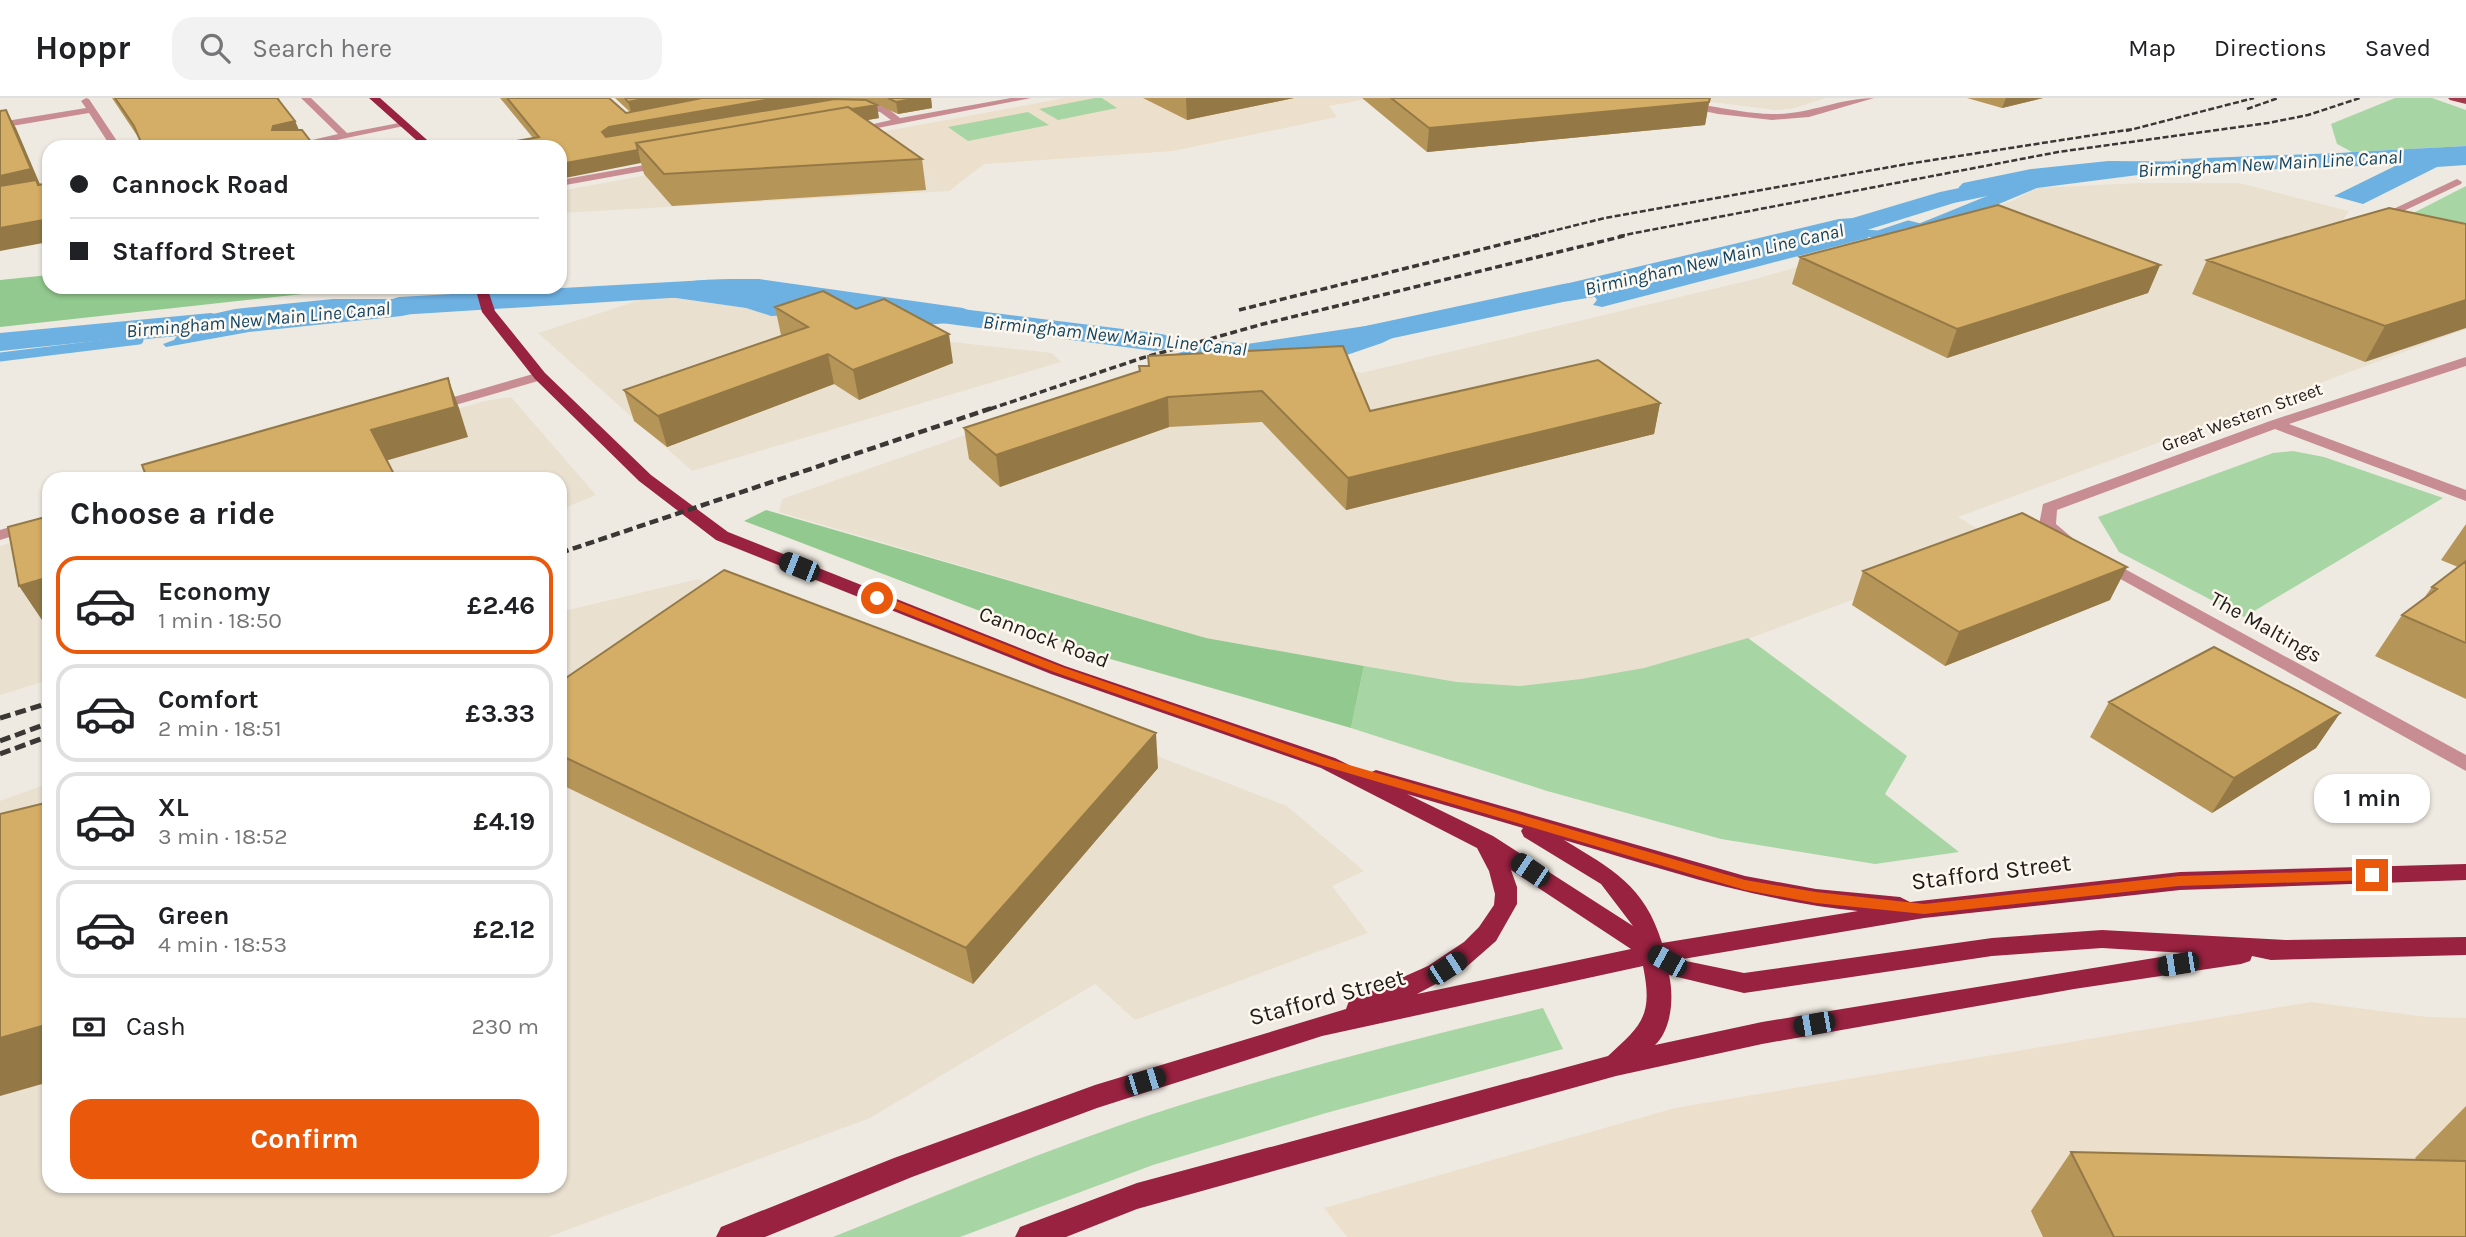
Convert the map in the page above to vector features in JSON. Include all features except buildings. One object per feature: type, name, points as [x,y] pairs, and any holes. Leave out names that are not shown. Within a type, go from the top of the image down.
[{"type":"highway","points":[[373,98],[422,140]]},
{"type":"highway","name":"Cannock Road","points":[[483,294],[489,312],[540,376],[645,478],[722,536],[1058,670],[1328,763],[1485,842],[1653,954],[1680,969],[1744,983],[1993,947],[2102,939],[2281,948]]},
{"type":"highway","points":[[1328,763],[1745,885],[1816,898],[1924,909]]},
{"type":"highway","points":[[1477,807],[1546,837],[1609,878],[1643,919],[1661,994],[1651,1032],[1616,1065]]},
{"type":"highway","points":[[1322,1025],[1447,968],[1475,950],[1492,930],[1506,902],[1501,873],[1485,842]]},
{"type":"highway","name":"Stafford Street","points":[[730,1237],[904,1167],[1094,1097],[1322,1025],[1653,954],[1924,909],[2179,881],[2466,872]]},
{"type":"highway","points":[[1030,1237],[1137,1196],[1616,1065],[1762,1033],[2074,979],[2281,948],[2466,946]]},
{"type":"main road","points":[[2453,98],[2466,101]]},
{"type":"street","points":[[85,98],[111,140]]},
{"type":"street","points":[[306,98],[345,136]]},
{"type":"street","points":[[845,131],[1026,98]]},
{"type":"street","points":[[1648,98],[1749,114],[1787,117],[1807,115],[1869,98]]},
{"type":"street","points":[[837,106],[874,106],[883,109],[899,122]]},
{"type":"street","points":[[0,125],[92,110]]},
{"type":"street","points":[[324,140],[404,125]]},
{"type":"street","points":[[567,183],[682,161]]},
{"type":"street","points":[[2384,233],[2372,231],[2373,222],[2458,182]]},
{"type":"street","name":"Great Western Street","points":[[2047,525],[2049,508],[2276,424],[2466,361]]},
{"type":"street","points":[[419,411],[540,376]]},
{"type":"street","points":[[2276,424],[2466,496]]},
{"type":"street","points":[[0,535],[42,522]]},
{"type":"street","name":"The Maltings","points":[[2047,525],[2069,543],[2466,764]]},
{"type":"shaded area","points":[[1065,98],[1372,98],[1329,106],[1337,117],[1173,151],[984,164],[949,191],[881,132]]},
{"type":"shaded area","points":[[1679,98],[1826,98],[1791,109],[1775,110]]},
{"type":"shaded area","points":[[881,132],[949,191],[567,213],[567,190]]},
{"type":"shaded area","points":[[2139,183],[2239,183],[2349,211],[2338,227],[2466,261],[2466,329],[1958,517],[2003,544],[1742,641],[1644,668],[1520,686],[1457,682],[1206,638],[779,512],[782,499],[1137,375],[1334,366],[1361,373],[1755,279],[1879,244],[2012,201],[2037,188]]},
{"type":"shaded area","points":[[655,295],[746,308],[771,316],[795,315],[889,328],[952,342],[1052,353],[1061,362],[692,471],[538,333]]},
{"type":"shaded area","points":[[511,397],[596,495],[567,507],[567,472],[243,472],[292,455],[489,400]]},
{"type":"shaded area","points":[[42,533],[42,682],[0,695],[0,546]]},
{"type":"shaded area","points":[[698,579],[1287,806],[1364,871],[1332,886],[1368,933],[1135,1020],[1095,984],[870,1118],[548,1237],[0,1237],[0,801],[42,786],[42,1193],[567,1193],[567,610]]},
{"type":"shaded area","points":[[2311,1002],[2427,1017],[2466,1018],[2466,1237],[1347,1237],[1324,1208],[1675,1108]]},
{"type":"green space","points":[[1102,98],[1117,108],[1058,120],[1039,109]]},
{"type":"green space","points":[[2395,98],[2432,98],[2466,110],[2466,146],[2352,152],[2337,144],[2331,124]]},
{"type":"green space","points":[[1028,112],[1049,125],[968,141],[948,127]]},
{"type":"green space","points":[[2466,186],[2466,246],[2390,225]]},
{"type":"green space","points":[[42,276],[42,294],[303,294],[0,327],[0,280]]},
{"type":"green space","points":[[2293,451],[2324,457],[2443,498],[2244,617],[2119,552],[2098,517],[2273,453]]},
{"type":"green space","points":[[766,510],[1206,638],[1364,666],[1351,728],[1093,654],[744,521]]},
{"type":"green space","points":[[1748,638],[1907,756],[1885,794],[1959,852],[1875,864],[1721,839],[1547,791],[1351,728],[1364,666],[1457,682],[1520,686],[1644,668]]},
{"type":"green space","points":[[1543,1008],[1563,1049],[1326,1113],[1153,1165],[960,1237],[833,1237],[1015,1164],[1153,1114],[1328,1062]]},
{"type":"water","points":[[2466,146],[2466,165],[2437,167],[2363,204],[2334,196],[2395,166],[2311,159],[2352,152]]},
{"type":"water","points":[[2108,161],[2239,162],[2037,188],[1963,219],[1874,242],[1987,196],[1957,196],[1963,183],[2031,169]]},
{"type":"water","points":[[1885,216],[1868,229],[1868,238],[1602,307],[1593,305],[1597,300],[1595,297],[1538,298],[1565,284],[1839,219]]},
{"type":"water","points":[[759,279],[963,308],[975,313],[981,320],[926,325],[795,315],[771,316],[746,308],[655,295],[648,291],[689,281]]},
{"type":"water","points":[[333,299],[437,299],[460,302],[402,316],[249,332],[166,347],[163,344],[177,336],[117,342],[161,333],[151,328],[235,309]]},
{"type":"water","points":[[1427,321],[1382,343],[1338,358],[1220,359],[1133,348],[1095,335],[1138,332],[1247,344],[1372,325]]},
{"type":"pier","points":[[1177,331],[1227,339],[1168,356],[1120,348]]},
{"type":"waterway","name":"Birmingham New Main Line Canal","points":[[2180,166],[2466,155]]},
{"type":"waterway","name":"Birmingham New Main Line Canal","points":[[1828,234],[1949,197],[2017,183]]},
{"type":"waterway","points":[[1851,232],[1878,234],[1908,224],[1920,227],[1931,223]]},
{"type":"waterway","name":"Birmingham New Main Line Canal","points":[[399,306],[707,289]]},
{"type":"waterway","name":"Birmingham New Main Line Canal","points":[[1370,334],[1563,293],[1596,289]]},
{"type":"waterway","name":"Birmingham New Main Line Canal","points":[[922,313],[1155,342]]},
{"type":"waterway","name":"Birmingham New Main Line Canal","points":[[0,342],[211,322]]},
{"type":"waterway","points":[[0,357],[139,340]]},
{"type":"railway","points":[[2126,131],[2254,98]]},
{"type":"railway","points":[[2247,109],[2278,98]]},
{"type":"railway","points":[[1619,236],[2058,152],[2268,123],[2308,115],[2360,98]]},
{"type":"railway","points":[[1532,236],[1605,218],[1907,164],[2133,129]]},
{"type":"railway","points":[[1239,310],[1539,235]]},
{"type":"railway","points":[[990,409],[1142,358],[1263,324],[1628,235]]},
{"type":"railway","points":[[567,551],[995,407]]},
{"type":"railway","points":[[0,718],[42,705]]},
{"type":"railway","points":[[0,741],[42,726]]},
{"type":"railway","points":[[0,754],[42,739]]},
{"type":"route","points":[[877,598],[1058,670],[1328,763],[1745,885],[1816,898],[1924,909],[2179,881],[2372,875]]}]
